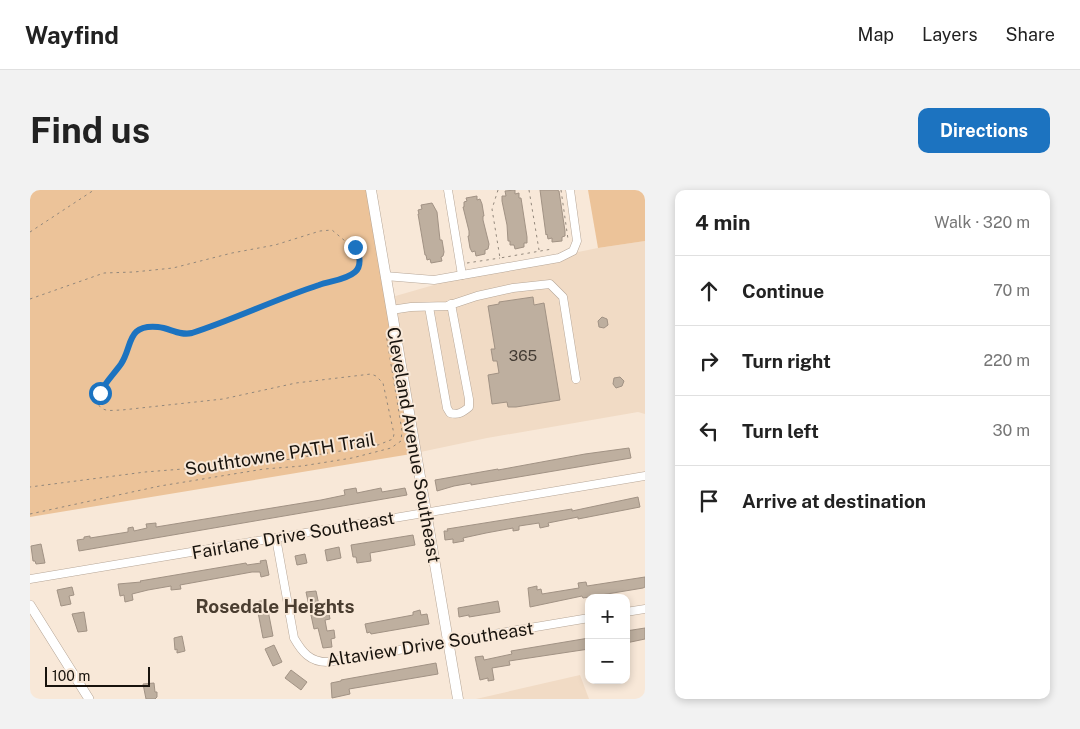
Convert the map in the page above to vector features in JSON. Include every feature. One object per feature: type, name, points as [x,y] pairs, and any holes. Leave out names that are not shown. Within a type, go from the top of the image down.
[{"type":"main road","name":"Cleveland Avenue Southeast","points":[[371,190],[458,699]]},
{"type":"street","points":[[448,190],[462,275]]},
{"type":"street","points":[[385,276],[434,280],[559,258],[573,250],[578,241],[570,190]]},
{"type":"street","points":[[391,310],[412,306],[429,307],[451,304],[486,294],[550,284],[563,297],[576,380]]},
{"type":"street","points":[[429,307],[447,408],[450,413],[456,414],[463,412],[469,407],[451,304]]},
{"type":"street","name":"Fairlane Drive Southeast","points":[[30,579],[645,476]]},
{"type":"street","name":"Altaview Drive Southeast","points":[[276,538],[294,638],[301,652],[319,662],[585,619]]},
{"type":"street","points":[[30,606],[89,699]]},
{"type":"street","points":[[630,611],[645,609]]},
{"type":"path","points":[[30,232],[94,190]]},
{"type":"path","points":[[498,190],[492,209],[500,258]]},
{"type":"path","points":[[529,190],[539,251]]},
{"type":"path","points":[[560,190],[568,239]]},
{"type":"path","points":[[30,299],[104,272],[134,272],[173,268],[232,253],[275,245],[320,231],[332,230],[357,251],[359,266],[354,273],[192,333],[182,334],[159,326],[141,329],[132,336],[122,362],[106,381],[100,393],[100,404],[106,410],[122,410],[223,399],[296,383],[371,374],[383,383],[394,434],[393,439],[378,445],[272,462],[145,472],[30,486]]},
{"type":"path","points":[[466,263],[552,249]]},
{"type":"path","name":"Southtowne PATH Trail","points":[[30,514],[160,486],[264,469],[302,466],[352,458],[391,448],[401,441],[403,437],[386,334]]},
{"type":"shaded area","points":[[30,190],[374,190],[403,375],[411,454],[30,517]]},
{"type":"shaded area","points":[[588,190],[645,190],[645,241],[598,248]]},
{"type":"shaded area","points":[[645,241],[645,414],[638,412],[487,438],[411,454],[403,375],[392,297],[479,272],[598,248]]},
{"type":"shaded area","points":[[580,675],[589,699],[476,699]]},
{"type":"building","points":[[515,190],[515,194],[519,193],[519,198],[521,198],[527,243],[524,243],[524,247],[515,249],[514,245],[510,245],[510,241],[508,241],[502,196],[506,196],[505,191]]},
{"type":"building","points":[[540,190],[559,191],[565,231],[562,241],[552,242],[552,238],[548,239],[546,235]]},
{"type":"building","points":[[477,196],[477,200],[480,199],[482,204],[483,220],[489,244],[485,254],[476,256],[475,251],[472,252],[470,248],[469,231],[463,207],[464,202],[467,201],[466,198]]},
{"type":"building","points":[[432,203],[437,212],[440,240],[442,240],[444,252],[441,257],[442,261],[431,263],[430,259],[427,260],[425,255],[418,210],[422,209],[421,205]]},
{"type":"building","points":[[533,297],[534,305],[544,303],[560,400],[516,407],[508,407],[507,402],[492,404],[488,375],[499,373],[497,361],[493,361],[491,349],[495,349],[488,306],[499,304],[499,302]]},
{"type":"building","points":[[602,317],[607,319],[608,325],[604,328],[599,327],[598,321]]},
{"type":"building","points":[[620,377],[624,381],[622,386],[616,388],[613,384],[614,378]]},
{"type":"building","points":[[629,448],[631,458],[471,485],[471,483],[437,491],[435,480]]},
{"type":"building","points":[[356,488],[357,493],[381,488],[382,492],[405,488],[407,495],[79,551],[77,540],[84,539],[84,537],[90,536],[90,538],[128,532],[128,528],[133,527],[134,531],[147,528],[146,524],[156,523],[156,527],[321,500],[345,495],[344,490]]},
{"type":"building","points":[[638,497],[640,507],[548,523],[549,526],[540,528],[539,523],[519,526],[519,530],[513,531],[513,528],[486,533],[463,538],[464,541],[453,543],[453,539],[445,540],[444,531],[448,531],[447,529],[572,509],[572,511]]},
{"type":"building","points":[[413,535],[415,545],[370,553],[371,561],[357,563],[356,557],[353,557],[351,545]]},
{"type":"building","points":[[41,544],[45,563],[36,564],[33,561],[31,546]]},
{"type":"building","points":[[339,547],[341,558],[327,561],[325,550]]},
{"type":"building","points":[[305,554],[307,563],[297,565],[295,556]]},
{"type":"building","points":[[266,560],[269,575],[261,577],[260,572],[252,572],[180,585],[181,589],[171,590],[171,586],[148,590],[132,594],[133,600],[125,602],[124,595],[120,596],[118,584],[141,582],[246,563],[247,565],[261,563],[260,561]]},
{"type":"building","points":[[645,577],[645,587],[643,588],[607,594],[585,594],[585,598],[582,596],[530,607],[528,588],[537,586],[537,590],[541,589],[542,594],[579,588],[578,583],[586,582],[587,586]]},
{"type":"building","points":[[72,587],[74,595],[69,596],[71,604],[61,606],[57,590]]},
{"type":"building","points":[[316,591],[320,610],[328,608],[330,619],[325,620],[327,631],[334,630],[335,638],[331,639],[332,647],[323,648],[318,628],[314,629],[306,592]]},
{"type":"building","points":[[266,600],[273,636],[263,638],[256,602]]},
{"type":"building","points":[[498,601],[500,612],[459,617],[458,608]]},
{"type":"building","points":[[420,610],[421,615],[427,614],[429,624],[371,634],[370,632],[367,633],[365,624],[413,615],[413,612]]},
{"type":"building","points":[[84,612],[87,631],[78,632],[72,614]]},
{"type":"building","points":[[645,628],[645,639],[630,642],[630,630]]},
{"type":"building","points":[[182,636],[185,651],[177,653],[174,638]]},
{"type":"building","points":[[585,639],[585,650],[509,661],[510,665],[492,668],[494,680],[488,681],[488,678],[480,680],[475,657],[483,656],[484,660],[512,654],[511,651]]},
{"type":"building","points":[[274,645],[282,662],[273,666],[265,649]]},
{"type":"building","points":[[436,663],[438,674],[349,689],[350,694],[332,698],[331,683]]},
{"type":"building","points":[[291,670],[307,682],[301,690],[285,678]]},
{"type":"building","points":[[154,683],[157,697],[155,699],[146,699],[143,684]]},
{"type":"district","name":"Rosedale Heights","points":[[275,606]]},
{"type":"route","points":[[100,393],[106,381],[122,362],[132,336],[141,329],[159,326],[182,334],[192,333],[318,285],[349,276],[357,270],[360,262],[355,247]]}]
